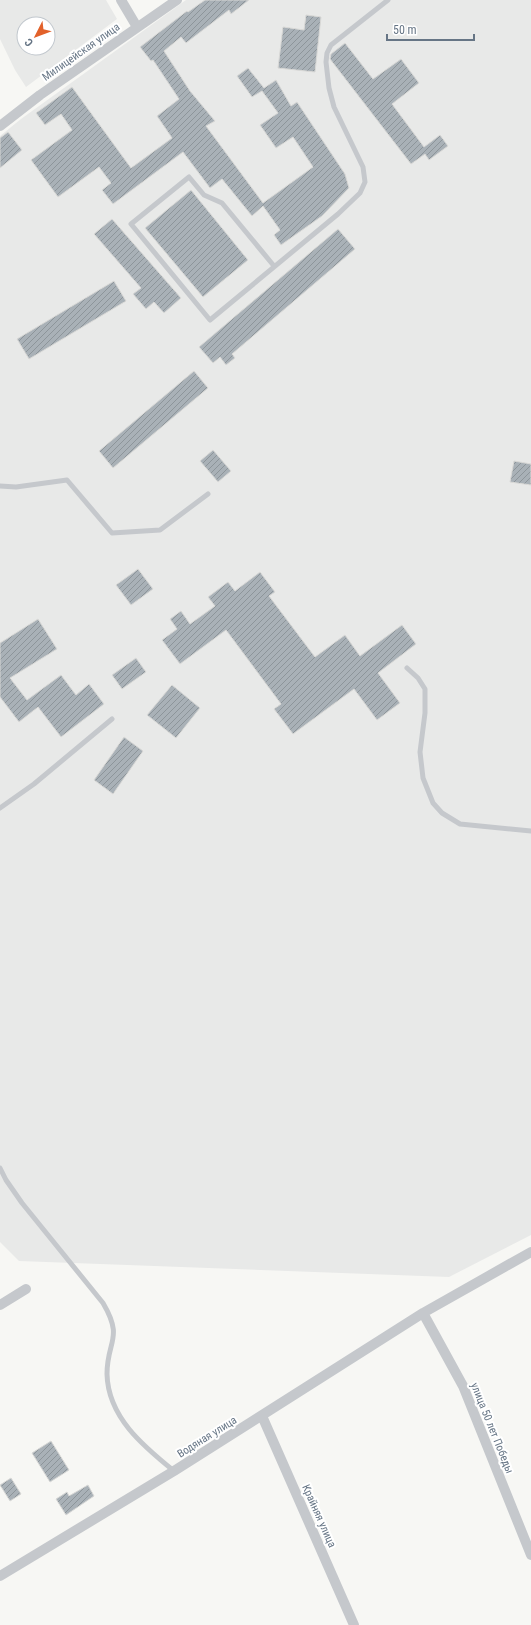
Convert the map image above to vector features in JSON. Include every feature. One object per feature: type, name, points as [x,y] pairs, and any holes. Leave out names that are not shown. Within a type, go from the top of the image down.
[{"type":"street","points":[[121,0],[138,27]]},
{"type":"street","name":"Милицейская улица","points":[[0,126],[40,95],[177,0]]},
{"type":"street","name":"Водяная улица","points":[[0,1576],[174,1471],[423,1313],[531,1252]]},
{"type":"street","points":[[0,1305],[26,1289]]},
{"type":"street","name":"улица 50 лет Победы","points":[[423,1313],[463,1386],[531,1555]]},
{"type":"street","name":"Крайняя улица","points":[[262,1416],[354,1625]]},
{"type":"lane","points":[[274,266],[222,203],[204,195],[189,176],[131,224],[210,320],[338,214],[360,193],[365,182],[363,167],[334,107],[329,88],[326,62],[327,53],[335,42],[388,0]]},
{"type":"lane","points":[[0,486],[16,487],[67,480],[112,533],[160,530],[208,494]]},
{"type":"lane","points":[[407,668],[418,678],[425,689],[425,713],[420,752],[423,778],[433,803],[442,813],[460,824],[531,832]]},
{"type":"lane","points":[[0,808],[34,784],[112,719]]},
{"type":"lane","points":[[0,1168],[6,1180],[22,1203],[103,1303],[109,1313],[114,1331],[107,1373],[111,1400],[131,1433],[148,1450],[174,1471]]},
{"type":"shaded area","points":[[0,0],[106,0],[117,19],[26,87],[15,70],[0,39]]},
{"type":"shaded area","points":[[186,0],[531,0],[531,1235],[449,1277],[19,1261],[0,1242],[0,136],[21,119]]},
{"type":"building","points":[[205,0],[249,0],[231,14],[229,10],[186,43],[181,37],[164,51],[190,91],[215,121],[206,126],[263,203],[313,167],[293,137],[276,148],[260,125],[278,113],[262,91],[252,97],[237,76],[248,68],[264,88],[276,80],[291,106],[297,102],[345,174],[349,188],[322,216],[281,245],[274,235],[280,230],[263,206],[252,216],[222,179],[210,188],[183,152],[113,204],[102,190],[111,183],[99,167],[58,197],[31,160],[72,130],[61,114],[45,125],[36,113],[72,87],[131,168],[172,138],[157,116],[179,99],[153,60],[151,61],[140,47],[187,11],[188,12]]},
{"type":"building","points":[[306,15],[321,17],[315,72],[278,68],[283,27],[304,30]]},
{"type":"building","points":[[345,43],[373,79],[401,59],[419,83],[392,104],[424,147],[440,135],[448,146],[429,160],[425,154],[411,164],[330,59],[331,54]]},
{"type":"building","points":[[8,132],[22,150],[0,168],[0,138]]},
{"type":"building","points":[[191,190],[248,260],[203,297],[145,228]]},
{"type":"building","points":[[112,219],[181,298],[164,313],[154,302],[146,309],[133,294],[141,288],[94,234]]},
{"type":"building","points":[[338,229],[355,249],[232,354],[235,358],[226,365],[220,357],[213,363],[199,347]]},
{"type":"building","points":[[114,281],[126,301],[29,359],[17,339]]},
{"type":"building","points":[[194,371],[208,388],[113,468],[99,451]]},
{"type":"building","points":[[213,450],[231,471],[218,482],[200,461]]},
{"type":"building","points":[[514,461],[531,464],[531,485],[510,482]]},
{"type":"building","points":[[138,569],[153,589],[131,605],[116,585]]},
{"type":"building","points":[[260,572],[275,592],[269,596],[315,657],[345,635],[360,656],[402,625],[416,644],[378,673],[400,703],[377,720],[354,689],[293,734],[274,709],[281,704],[226,630],[180,664],[162,640],[177,629],[170,619],[181,611],[190,624],[215,606],[208,597],[228,582],[235,591]]},
{"type":"building","points":[[38,619],[57,649],[10,678],[27,700],[61,675],[76,695],[89,684],[104,704],[61,737],[38,707],[19,722],[0,697],[0,643]]},
{"type":"building","points":[[136,658],[146,672],[122,689],[112,675]]},
{"type":"building","points":[[172,685],[200,708],[176,738],[147,715]]},
{"type":"building","points":[[124,737],[143,751],[113,794],[94,780]]},
{"type":"building","points":[[51,1441],[69,1470],[50,1482],[32,1453]]},
{"type":"building","points":[[11,1478],[21,1494],[10,1501],[0,1485]]},
{"type":"building","points":[[88,1485],[94,1496],[66,1515],[56,1499],[67,1492],[69,1496]]}]
